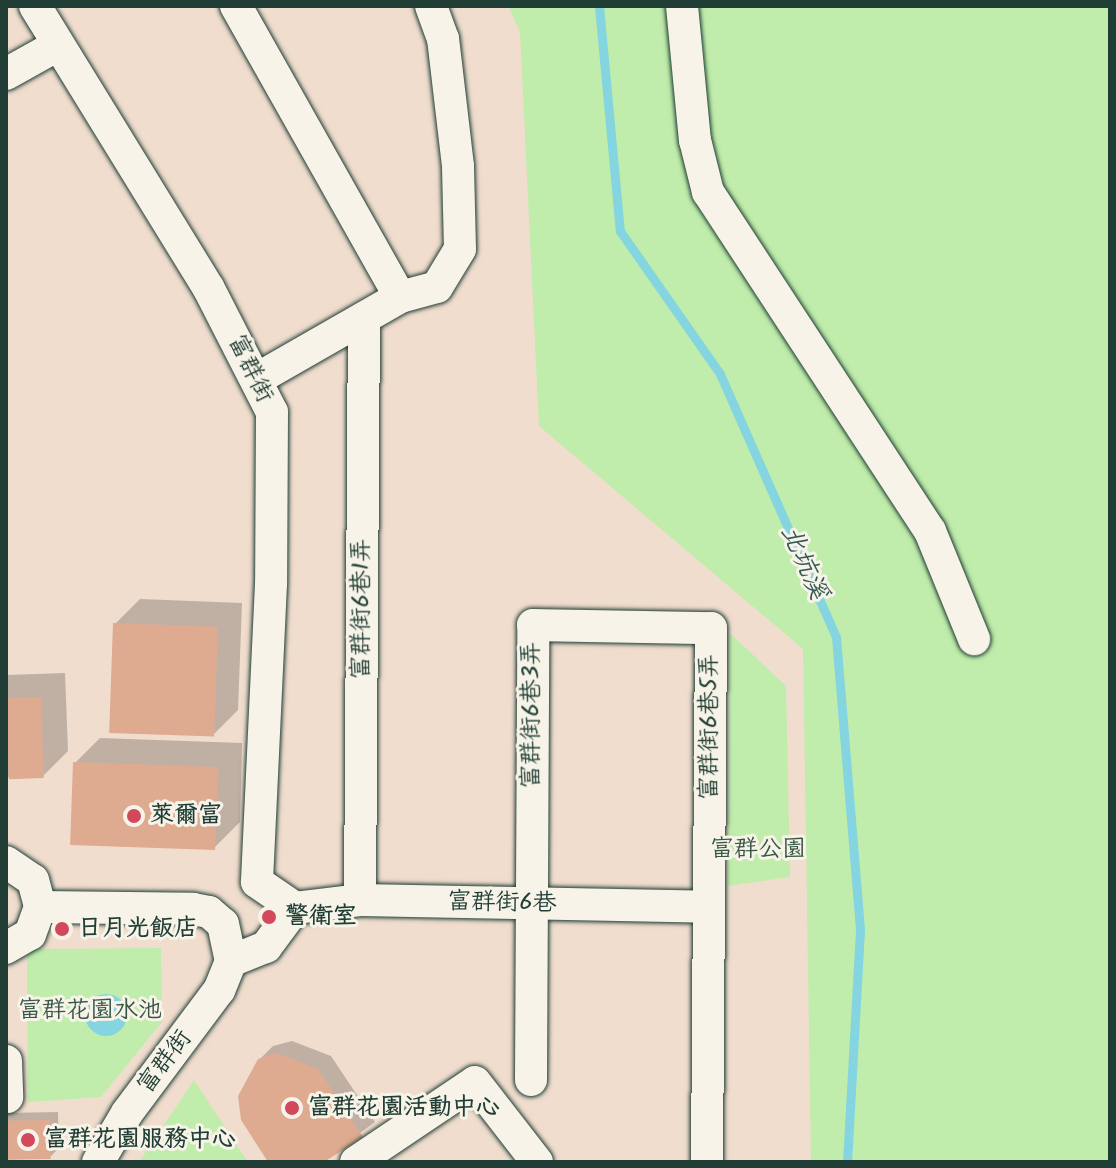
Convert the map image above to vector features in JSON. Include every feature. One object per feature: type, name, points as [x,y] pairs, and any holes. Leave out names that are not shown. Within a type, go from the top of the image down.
[{"type":"street","name":"富群街","points":[[35,6],[56,46],[209,289],[272,412],[271,584],[257,882]]},
{"type":"street","points":[[236,6],[400,297]]},
{"type":"street","points":[[257,379],[400,297],[437,287],[460,249],[458,166],[443,39],[431,6]]},
{"type":"street","points":[[682,6],[695,140],[708,192],[930,531],[974,639]]},
{"type":"street","points":[[6,74],[56,46]]},
{"type":"street","name":"富群街6巷1弄","points":[[360,900],[364,318]]},
{"type":"street","name":"富群街6巷3弄","points":[[531,903],[533,625],[631,626]]},
{"type":"street","name":"富群街6巷5弄","points":[[631,626],[711,628],[709,907]]},
{"type":"street","points":[[6,862],[33,880],[40,907],[30,934],[6,948]]},
{"type":"street","points":[[40,907],[193,909],[209,912],[223,924],[231,961],[266,947],[295,908],[257,882],[223,924]]},
{"type":"street","name":"富群街6巷","points":[[295,908],[360,900],[709,907]]},
{"type":"street","points":[[531,903],[531,1080]]},
{"type":"street","points":[[707,1162],[709,907]]},
{"type":"street","name":"富群街","points":[[98,1162],[127,1113],[219,990],[231,961]]},
{"type":"street","points":[[6,1061],[7,1097]]},
{"type":"street","points":[[356,1162],[475,1082],[537,1162]]},
{"type":"green space","points":[[508,6],[1110,6],[1110,1162],[811,1162],[803,649],[539,426],[520,32]]},
{"type":"green space","name":"富群公園","points":[[730,633],[786,686],[790,877],[728,886]]},
{"type":"green space","name":"富群花園水池","points":[[161,948],[162,1022],[101,1097],[28,1102],[27,949]]},
{"type":"green space","points":[[194,1080],[248,1162],[139,1162]]},
{"type":"water","points":[[106,994],[121,1000],[127,1015],[121,1030],[106,1036],[91,1030],[85,1015],[91,1000]]},
{"type":"building","points":[[113,623],[218,627],[214,737],[109,733]]},
{"type":"building","points":[[41,697],[44,778],[9,779],[6,698]]},
{"type":"building","points":[[73,762],[218,767],[215,850],[70,845]]},
{"type":"building","name":"富群花園活動中心","points":[[277,1053],[318,1069],[363,1137],[324,1162],[268,1162],[241,1120],[238,1096],[258,1059]]},
{"type":"building","name":"富群花園服務中心","points":[[50,1120],[51,1159],[7,1160],[6,1121]]},
{"type":"waterway","name":"北坑溪","points":[[599,6],[620,231],[720,374],[836,637],[860,930],[847,1162]]},
{"type":"place","name":"萊爾富","points":[[134,816]]},
{"type":"place","name":"警衛室","points":[[269,917]]},
{"type":"place","name":"日月光飯店","points":[[62,929]]},
{"type":"place","name":"富群花園活動中心","points":[[292,1108]]},
{"type":"place","name":"富群花園服務中心","points":[[28,1140]]}]
